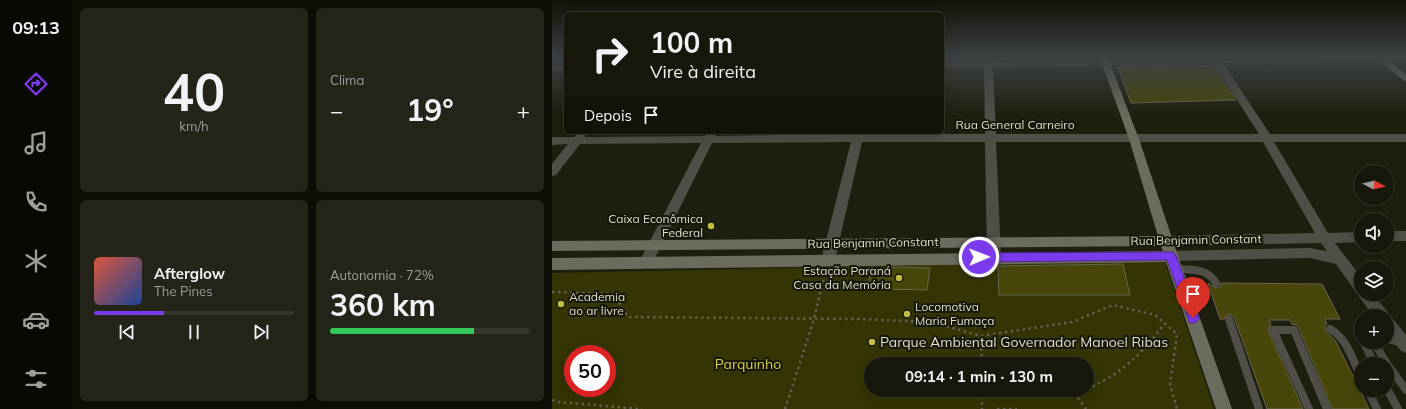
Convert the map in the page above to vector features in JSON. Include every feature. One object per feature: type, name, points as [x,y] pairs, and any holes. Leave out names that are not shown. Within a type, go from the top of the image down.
[{"type":"main road","points":[[1111,77],[1134,139],[1166,241],[1224,409]]},
{"type":"main road","name":"Rua Benjamin Constant","points":[[552,246],[1166,241]]},
{"type":"main road","name":"Rua Benjamin Constant","points":[[552,264],[994,257],[1171,256]]},
{"type":"street","points":[[989,77],[994,257]]},
{"type":"street","points":[[1228,77],[1266,137],[1324,237],[1354,278]]},
{"type":"street","points":[[828,260],[859,135]]},
{"type":"street","name":"Rua General Carneiro","points":[[552,141],[581,136],[859,135],[1134,139],[1266,137],[1406,138]]},
{"type":"street","points":[[552,172],[581,136]]},
{"type":"street","points":[[646,262],[711,136]]},
{"type":"street","points":[[1394,236],[1406,236]]},
{"type":"street","name":"Rua Benjamin Constant","points":[[1166,241],[1354,237]]},
{"type":"street","name":"Rua Benjamin Constant","points":[[1171,256],[1310,253],[1340,259]]},
{"type":"street","points":[[1394,332],[1404,344]]},
{"type":"lane","points":[[1176,269],[1203,271],[1213,277],[1216,283]]},
{"type":"lane","points":[[1229,319],[1235,330],[1259,409]]},
{"type":"lane","points":[[1330,329],[1334,330],[1340,337],[1354,364]]},
{"type":"lane","points":[[1309,409],[1273,330],[1294,330],[1327,409]]},
{"type":"lane","points":[[1394,341],[1404,344]]},
{"type":"lane","points":[[1394,374],[1406,390]]},
{"type":"lane","points":[[1371,397],[1377,409]]},
{"type":"lane","points":[[1391,397],[1398,409]]},
{"type":"path","points":[[785,409],[814,319],[828,260]]},
{"type":"path","points":[[552,292],[614,294],[628,317],[932,322],[982,336],[1072,322],[1113,305],[1155,315],[1177,334],[1170,384],[1177,409]]},
{"type":"path","points":[[1094,386],[1130,364],[1153,341],[1165,323]]},
{"type":"path","points":[[982,336],[982,357]]},
{"type":"path","points":[[982,397],[982,409]]},
{"type":"path","points":[[1077,397],[1086,409]]},
{"type":"path","points":[[552,400],[559,402],[642,409]]},
{"type":"path","points":[[997,409],[1017,409]]},
{"type":"green space","name":"Parque Ambiental Governador Manoel Ribas","points":[[992,258],[1165,262],[1214,409],[552,409],[552,273],[831,267]]},
{"type":"building","points":[[1122,77],[1220,77],[1236,100],[1131,103]]},
{"type":"building","points":[[1123,264],[1130,295],[999,295],[998,266]]},
{"type":"building","name":"Estação Paraná Casa da Memória","points":[[892,267],[930,268],[927,290],[879,289],[880,287],[868,287],[871,268],[892,269]]},
{"type":"building","points":[[1208,283],[1216,288],[1220,287],[1221,283],[1322,284],[1340,319],[1325,319],[1327,324],[1325,326],[1325,331],[1335,340],[1354,379],[1354,397],[1363,397],[1369,409],[1332,409],[1297,325],[1292,324],[1290,320],[1269,320],[1271,325],[1268,330],[1303,409],[1267,409],[1234,317],[1228,314],[1224,319],[1220,319]]},
{"type":"place","name":"Caixa Econômica Federal","points":[[711,226]]},
{"type":"place","name":"Estação Paraná Casa da Memória","points":[[899,278]]},
{"type":"place","name":"Academia ao ar livre","points":[[561,304]]},
{"type":"place","name":"Locomotiva Maria Fumaça","points":[[907,314]]},
{"type":"place","name":"Parque Ambiental Governador Manoel Ribas","points":[[872,342]]},
{"type":"route","points":[[979,257],[1171,256],[1193,318]]},
{"type":"park label","name":"Parquinho","points":[[748,364]]}]
